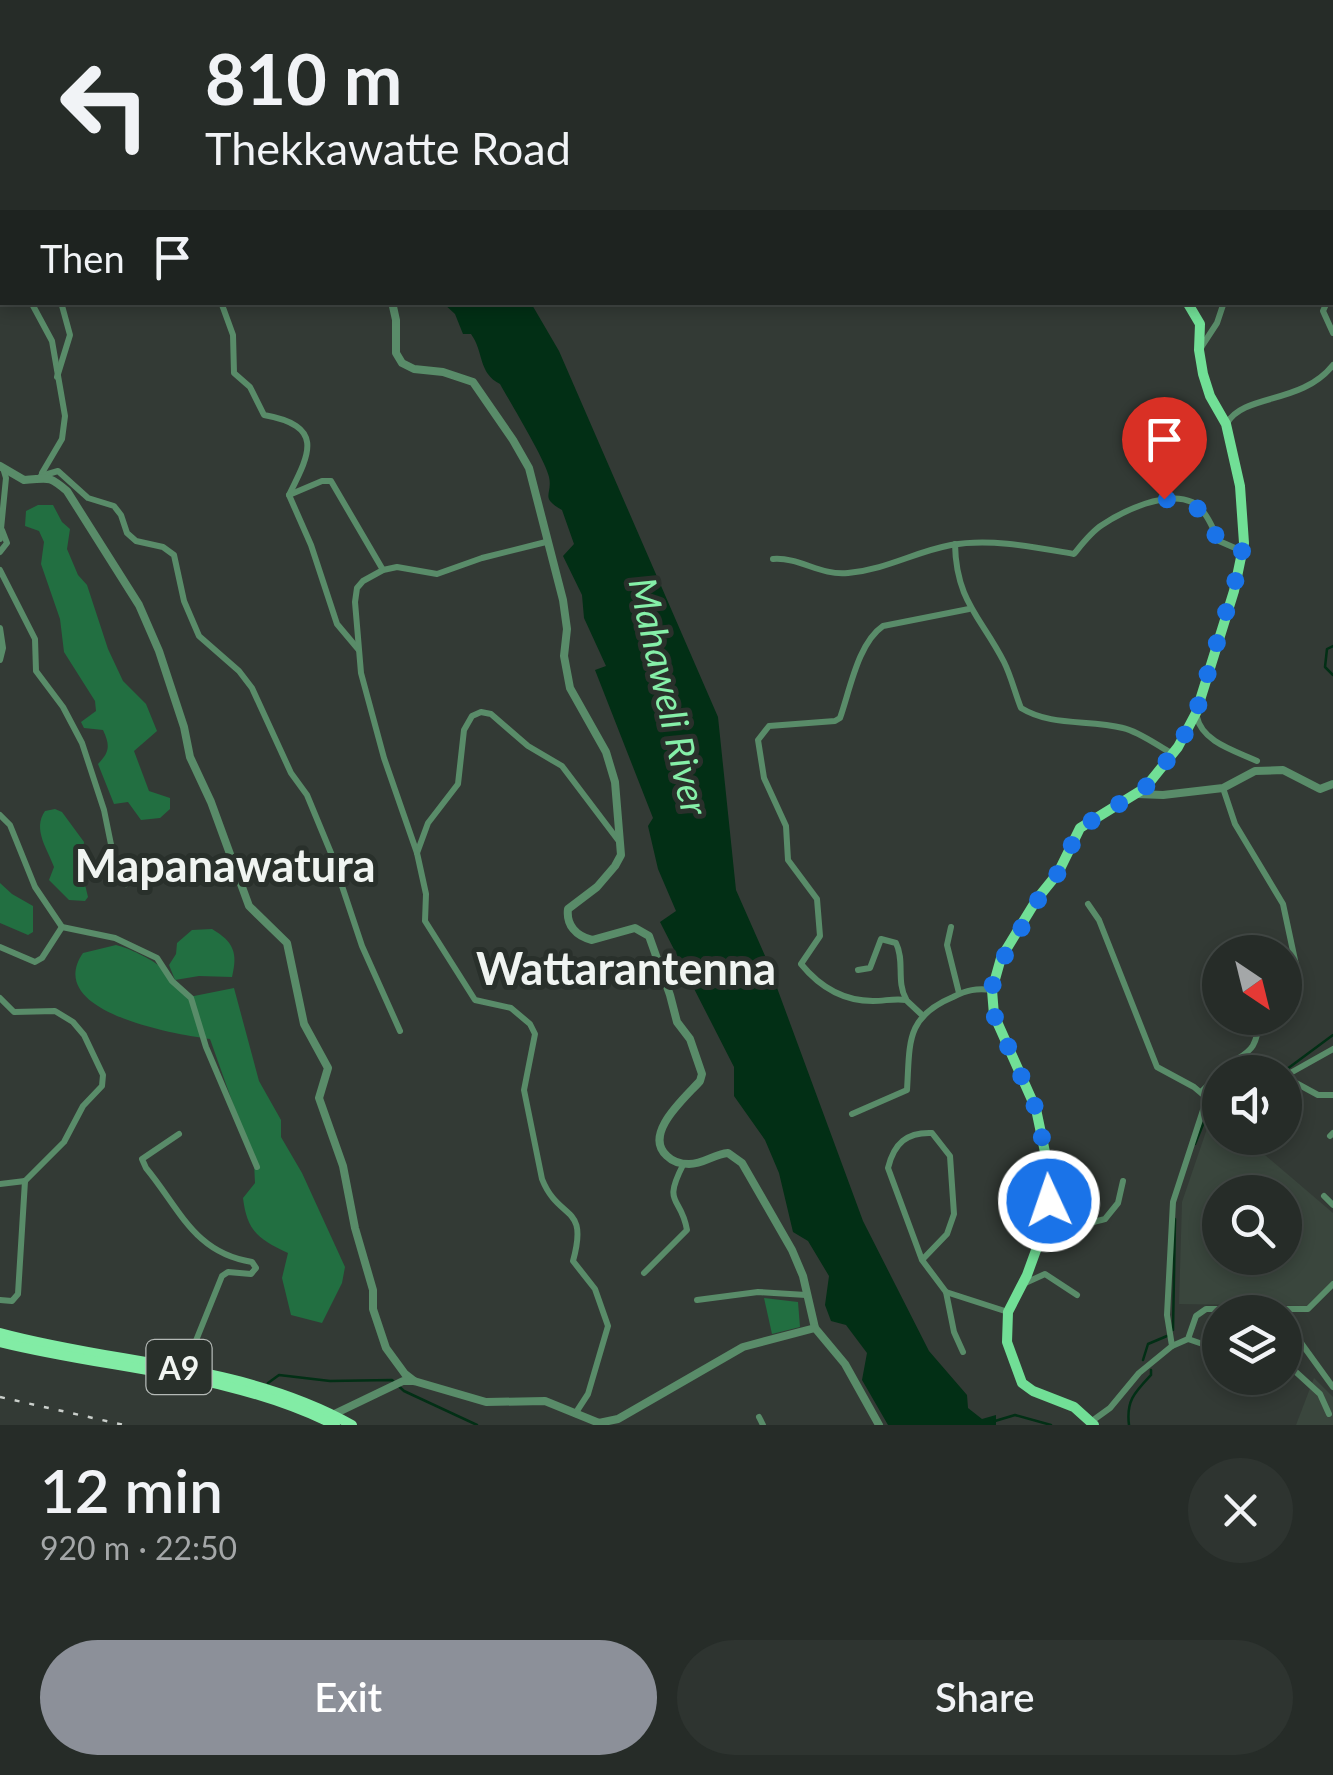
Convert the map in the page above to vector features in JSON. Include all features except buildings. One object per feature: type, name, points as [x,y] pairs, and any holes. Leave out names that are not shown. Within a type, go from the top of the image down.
[{"type":"highway","name":"A9","points":[[0,1334],[69,1350],[192,1369],[255,1385],[330,1419]]},
{"type":"highway","name":"A9","points":[[0,1342],[88,1362],[210,1381],[352,1425]]},
{"type":"main road","points":[[1093,1423],[1074,1406],[1022,1382],[1007,1342],[1008,1312],[1043,1231],[1051,1181],[1033,1100],[994,1015],[992,990],[1001,958],[1058,873],[1080,828],[1097,814],[1136,794],[1157,776],[1173,754],[1196,713],[1244,552],[1240,486],[1226,424],[1210,396],[1199,350],[1200,324],[1189,305]]},
{"type":"street","points":[[33,305],[52,341],[66,426],[41,476]]},
{"type":"street","points":[[56,378],[70,335],[62,305]]},
{"type":"street","points":[[222,305],[233,335],[234,373],[250,388],[264,415],[296,424],[308,443],[308,457],[289,495],[317,560],[337,624],[358,649]]},
{"type":"street","points":[[393,305],[396,353],[402,363],[473,382],[529,468],[564,600],[564,656],[570,688],[606,752],[616,782],[621,855],[596,887],[568,908],[568,917],[575,932],[592,940],[635,928],[648,936],[676,1022],[690,1039],[702,1074],[660,1135],[667,1156],[683,1164],[728,1153],[742,1163],[792,1250],[815,1328],[845,1364],[879,1425]]},
{"type":"street","points":[[1199,350],[1223,305]]},
{"type":"street","points":[[1326,305],[1323,311],[1333,333]]},
{"type":"street","points":[[1226,424],[1234,412],[1308,388],[1333,365]]},
{"type":"street","points":[[1,467],[24,480],[58,471],[88,498],[114,506],[136,541],[163,546],[174,555],[184,601],[199,636],[240,671],[252,688],[291,773],[306,795],[362,946],[400,1032]]},
{"type":"street","points":[[0,539],[6,478],[1,467]]},
{"type":"street","points":[[41,476],[52,478],[67,491],[139,605],[184,726],[190,757],[249,906],[286,943],[304,1024],[328,1068],[318,1098],[343,1166],[373,1290],[373,1309],[386,1348],[414,1381]]},
{"type":"street","points":[[289,495],[322,480],[330,481],[383,570]]},
{"type":"street","points":[[774,559],[786,558],[822,573],[844,574],[890,567],[954,544],[1011,544],[1074,554],[1098,527],[1128,511],[1164,499],[1192,502],[1206,514],[1219,542],[1244,552]]},
{"type":"street","points":[[0,552],[7,543],[1,529]]},
{"type":"street","points":[[546,542],[437,574],[397,567],[383,570],[357,588],[358,649],[384,758],[417,852],[429,932],[475,1000],[512,1008],[530,1024],[534,1034],[524,1090],[542,1179],[546,1190],[576,1222],[580,1233],[573,1262],[595,1290],[608,1326],[588,1394],[575,1414]]},
{"type":"street","points":[[954,544],[969,609],[1004,662],[1021,708],[1061,722],[1079,720],[1128,728],[1173,754]]},
{"type":"street","points":[[0,570],[35,639],[36,671],[63,707],[82,743],[104,810],[115,864],[126,884]]},
{"type":"street","points":[[906,1000],[870,1002],[836,994],[818,984],[801,964],[820,936],[817,900],[788,860],[786,826],[764,778],[758,740],[769,726],[840,718],[865,648],[876,631],[903,620],[969,609]]},
{"type":"street","points":[[0,628],[0,660]]},
{"type":"street","points":[[417,852],[428,823],[458,784],[464,730],[472,716],[481,712],[491,714],[528,746],[562,766],[618,840]]},
{"type":"street","points":[[1196,713],[1199,728],[1209,737],[1257,762]]},
{"type":"street","points":[[1136,794],[1223,788],[1255,772],[1283,770],[1312,787],[1320,789],[1333,784]]},
{"type":"street","points":[[1223,788],[1235,824],[1282,904],[1289,935]]},
{"type":"street","points":[[0,816],[10,826],[46,908],[62,928],[115,938],[157,958],[172,982],[191,998],[206,1047],[257,1167]]},
{"type":"street","points":[[1088,904],[1099,920],[1157,1067],[1202,1094]]},
{"type":"street","points":[[951,927],[946,945],[959,994]]},
{"type":"street","points":[[0,947],[35,962],[62,928]]},
{"type":"street","points":[[858,970],[870,968],[881,940],[896,943],[900,950],[900,987],[906,1000],[921,1014]]},
{"type":"street","points":[[852,1114],[907,1090],[911,1036],[921,1014],[933,1005],[976,988],[992,990]]},
{"type":"street","points":[[0,998],[14,1012],[55,1012],[73,1022],[104,1075],[102,1086],[84,1106],[64,1142],[24,1181],[0,1184]]},
{"type":"street","points":[[1302,1066],[1333,1049]]},
{"type":"street","points":[[1302,1086],[1318,1095],[1333,1095]]},
{"type":"street","points":[[1172,1346],[1168,1314],[1173,1202],[1202,1102]]},
{"type":"street","points":[[922,1260],[947,1234],[954,1214],[950,1156],[932,1132],[914,1132],[901,1140],[888,1168],[922,1260],[946,1292],[954,1332],[963,1352]]},
{"type":"street","points":[[179,1134],[142,1159],[146,1168],[194,1236],[235,1260],[252,1262],[256,1268],[251,1274],[228,1272],[222,1276],[195,1342],[192,1369]]},
{"type":"street","points":[[644,1273],[687,1230],[672,1186],[683,1164]]},
{"type":"street","points":[[0,1300],[12,1301],[18,1294],[24,1181]]},
{"type":"street","points":[[1043,1231],[1064,1232],[1104,1219],[1118,1202],[1124,1181]]},
{"type":"street","points":[[1324,1196],[1333,1205]]},
{"type":"street","points":[[1022,1284],[1045,1274],[1077,1295]]},
{"type":"street","points":[[1302,1308],[1313,1307],[1333,1284]]},
{"type":"street","points":[[697,1300],[758,1292],[806,1296]]},
{"type":"street","points":[[946,1292],[1008,1312]]},
{"type":"street","points":[[1188,1339],[1196,1316],[1202,1312]]},
{"type":"street","points":[[330,1419],[403,1381],[414,1381],[486,1402],[545,1401],[599,1423],[618,1419],[743,1347],[815,1328]]},
{"type":"street","points":[[1093,1423],[1139,1373],[1172,1346],[1188,1339],[1202,1344]]},
{"type":"street","points":[[1302,1344],[1333,1386]]},
{"type":"street","points":[[1302,1378],[1320,1394],[1329,1414]]},
{"type":"street","points":[[759,1416],[763,1425]]},
{"type":"shaded area","points":[[38,505],[53,505],[70,529],[67,549],[78,575],[87,585],[108,649],[123,681],[146,704],[157,731],[134,751],[149,791],[170,798],[170,809],[160,818],[141,820],[128,802],[114,804],[98,764],[107,752],[103,730],[84,728],[81,722],[96,711],[95,701],[64,652],[60,619],[41,564],[44,542],[39,531],[25,526],[26,511]]},
{"type":"shaded area","points":[[45,811],[62,812],[84,842],[78,856],[88,897],[85,901],[69,900],[49,880],[54,867],[40,825]]},
{"type":"shaded area","points":[[0,883],[33,906],[33,932],[28,935],[0,923]]},
{"type":"shaded area","points":[[212,929],[232,949],[232,977],[175,980],[169,965],[177,943],[192,930]]},
{"type":"shaded area","points":[[116,945],[157,964],[189,997],[234,988],[259,1081],[281,1120],[281,1137],[345,1267],[342,1283],[322,1323],[291,1315],[282,1278],[288,1253],[256,1233],[248,1219],[243,1198],[255,1183],[254,1163],[210,1039],[168,1032],[117,1016],[81,990],[75,973],[83,953]]},
{"type":"shaded area","points":[[1202,1143],[1202,1155],[1265,1155],[1288,1175],[1202,1175],[1202,1275],[1302,1275],[1302,1187],[1333,1213],[1333,1280],[1309,1306],[1302,1306],[1302,1295],[1202,1295],[1202,1304],[1179,1304],[1182,1202]]},
{"type":"shaded area","points":[[764,1298],[798,1302],[800,1327],[772,1334]]},
{"type":"shaded area","points":[[1314,1378],[1333,1397],[1333,1425],[1296,1425]]},
{"type":"water","name":"Mahaweli River","points":[[445,305],[532,305],[559,351],[718,717],[736,890],[766,958],[863,1221],[929,1351],[967,1395],[968,1408],[982,1419],[996,1415],[996,1425],[888,1425],[862,1380],[867,1353],[846,1325],[831,1321],[825,1305],[829,1276],[808,1241],[793,1232],[779,1173],[765,1140],[734,1096],[734,1067],[660,922],[676,911],[658,869],[648,826],[653,818],[595,670],[606,666],[584,618],[582,595],[563,556],[574,544],[562,510],[549,499],[550,483],[535,445],[500,384],[488,374],[471,334],[463,334],[455,314]]},
{"type":"waterway","points":[[1333,646],[1327,649],[1325,667],[1333,675]]},
{"type":"waterway","points":[[1302,1058],[1333,1035]]},
{"type":"waterway","points":[[1195,1144],[1202,1127]]},
{"type":"waterway","points":[[1173,1330],[1175,1219]]},
{"type":"waterway","points":[[1143,1360],[1148,1344],[1167,1336]]},
{"type":"waterway","points":[[1129,1425],[1130,1403],[1151,1370]]},
{"type":"waterway","points":[[268,1383],[279,1375],[330,1381],[392,1380],[404,1391],[477,1425]]},
{"type":"waterway","points":[[995,1421],[1015,1415],[1051,1425]]},
{"type":"railway","points":[[0,1397],[124,1425]]},
{"type":"district","name":"Mapanawatura","points":[[225,865]]},
{"type":"district","name":"Wattarantenna","points":[[626,968]]},
{"type":"route","points":[[1049,1201],[1051,1181],[1036,1109],[994,1015],[992,984],[1001,958],[1072,850],[1080,828],[1152,782],[1178,747],[1196,713],[1244,552],[1219,542],[1206,514],[1192,502],[1164,499]]}]
